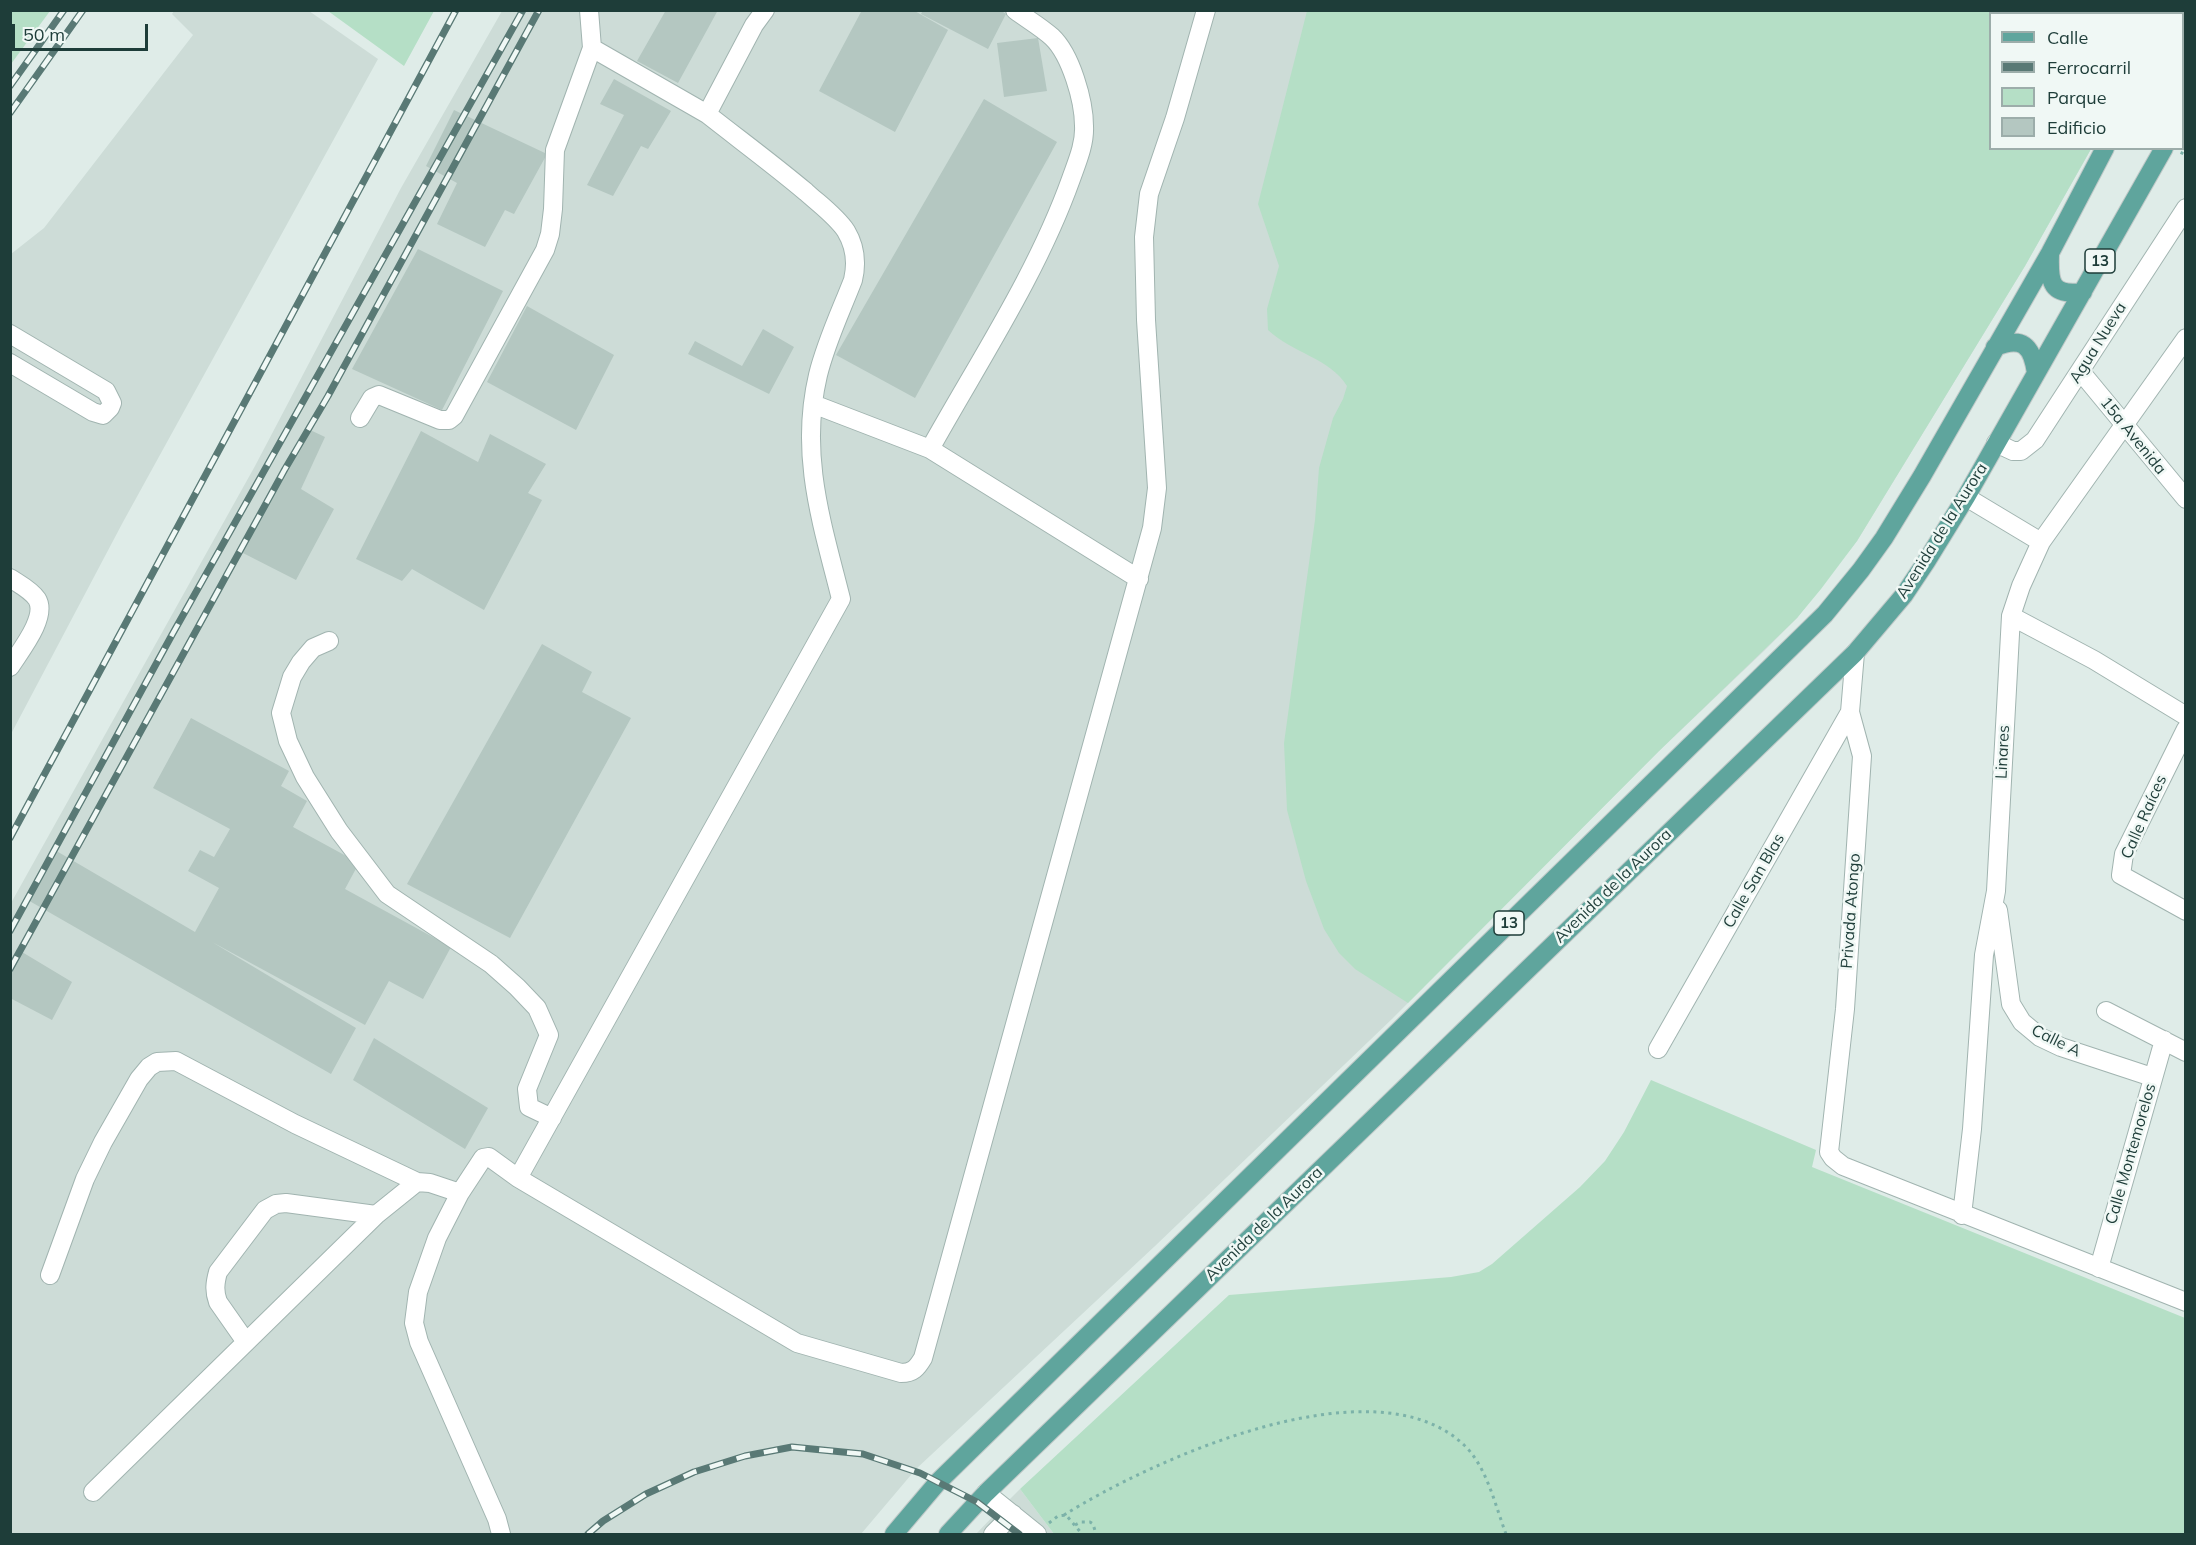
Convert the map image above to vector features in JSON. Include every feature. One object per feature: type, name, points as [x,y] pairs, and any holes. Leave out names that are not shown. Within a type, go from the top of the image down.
[{"type":"main road","name":"13","points":[[894,1534],[946,1474],[1825,614],[1884,538],[1922,476],[2050,253],[2104,150]]},
{"type":"main road","name":"Avenida de la Aurora","points":[[948,1534],[986,1493],[1855,653],[1916,579],[1966,497],[2163,150]]},
{"type":"main road","points":[[2050,253],[2050,277],[2055,288],[2068,294],[2083,292]]},
{"type":"main road","points":[[1995,347],[2008,342],[2019,343],[2033,356],[2036,373]]},
{"type":"street","points":[[360,418],[372,398],[379,395],[440,420],[445,421],[454,416],[545,250],[550,234],[553,209],[555,150],[592,48],[589,10]]},
{"type":"street","points":[[707,114],[754,25],[765,10]]},
{"type":"street","points":[[930,449],[1032,268],[1065,196],[1083,138],[1084,126],[1077,86],[1062,51],[1052,37],[1015,10]]},
{"type":"street","points":[[501,1534],[497,1519],[419,1342],[414,1323],[418,1292],[437,1238],[479,1161],[486,1157],[797,1343],[892,1372],[911,1373],[923,1358],[1152,528],[1157,488],[1146,320],[1144,237],[1149,194],[1175,118],[1206,10]]},
{"type":"street","points":[[518,1178],[841,600],[815,498],[811,438],[818,375],[853,280],[855,259],[851,241],[845,230],[824,208],[707,114],[592,48]]},
{"type":"street","name":"Agua Nueva","points":[[1996,444],[2013,451],[2025,450],[2035,440],[2186,208]]},
{"type":"street","points":[[10,334],[106,391],[112,404],[102,415],[93,412],[10,363]]},
{"type":"street","name":"Linares","points":[[1962,1215],[1972,1129],[1984,955],[1996,891],[2011,616],[2021,586],[2041,542],[2186,338]]},
{"type":"street","points":[[28,373],[41,352]]},
{"type":"street","name":"15a Avenida","points":[[2081,372],[2186,499]]},
{"type":"street","points":[[813,404],[930,449],[1139,579]]},
{"type":"street","points":[[1966,497],[2041,542]]},
{"type":"street","points":[[10,578],[32,593],[40,608],[39,619],[10,667]]},
{"type":"street","points":[[2011,616],[2094,660],[2186,716]]},
{"type":"street","points":[[329,641],[313,648],[292,677],[281,713],[288,741],[305,777],[339,831],[387,894],[491,964],[537,1008],[549,1035],[526,1089],[529,1107],[552,1118]]},
{"type":"street","name":"Privada Atongo","points":[[1855,653],[1850,712],[1862,756],[1845,1009],[1829,1152],[1843,1166],[1962,1215]]},
{"type":"street","name":"Calle San Blas","points":[[1658,1049],[1850,712]]},
{"type":"street","name":"Calle Raíces","points":[[2186,729],[2124,854],[2121,874],[2186,910]]},
{"type":"street","name":"Calle A","points":[[1996,891],[2011,1004],[2022,1023],[2040,1037],[2061,1047],[2152,1077]]},
{"type":"street","points":[[2106,1011],[2186,1052]]},
{"type":"street","name":"Calle Montemorelos","points":[[2099,1268],[2164,1040]]},
{"type":"street","points":[[50,1275],[85,1179],[103,1142],[139,1078],[156,1062],[176,1060],[295,1124],[417,1182],[460,1193]]},
{"type":"street","points":[[93,1492],[376,1215],[417,1182]]},
{"type":"street","points":[[246,1342],[218,1302],[216,1280],[218,1272],[265,1210],[276,1204],[286,1203],[376,1215]]},
{"type":"street","points":[[1962,1215],[2186,1302]]},
{"type":"street","points":[[986,1493],[1036,1534]]},
{"type":"street","points":[[993,1534],[1013,1514]]},
{"type":"path","points":[[1036,1534],[1058,1516],[1064,1515],[1127,1479],[1233,1436],[1275,1424],[1328,1414],[1375,1411],[1411,1417],[1440,1428],[1462,1443],[1472,1453],[1481,1468],[1506,1534]]},
{"type":"path","points":[[1064,1515],[1068,1516],[1082,1534]]},
{"type":"path","points":[[1075,1525],[1090,1521],[1096,1534]]},
{"type":"shaded area","points":[[174,11],[309,11],[378,59],[123,522],[11,734],[11,254],[44,228],[193,35],[172,14]]},
{"type":"shaded area","points":[[502,11],[2168,11],[1989,12],[1989,150],[2090,150],[2025,266],[1857,541],[1797,618],[1764,651],[1659,751],[1392,1019],[1155,1246],[916,1469],[861,1534],[11,1534],[11,903],[255,466],[401,188]]},
{"type":"shaded area","points":[[1020,1489],[1054,1534],[976,1534],[1000,1509]]},
{"type":"green space","points":[[10,11],[50,11],[11,64]]},
{"type":"green space","points":[[328,11],[434,11],[404,66]]},
{"type":"green space","points":[[1307,11],[2168,11],[1989,12],[1989,150],[2090,150],[2025,266],[1857,541],[1797,618],[1659,751],[1408,1003],[1355,969],[1339,953],[1324,929],[1306,881],[1287,810],[1284,743],[1315,520],[1319,468],[1333,418],[1347,386],[1331,369],[1288,345],[1268,330],[1267,309],[1279,266],[1258,204]]},
{"type":"green space","points":[[1651,1080],[1816,1150],[1812,1167],[2185,1318],[2185,1534],[1054,1534],[1020,1489],[1229,1295],[1451,1277],[1479,1272],[1492,1264],[1580,1187],[1605,1161],[1624,1132]]},
{"type":"building","points":[[666,10],[718,10],[678,83],[637,61]]},
{"type":"building","points":[[862,10],[913,10],[948,30],[895,132],[819,91]]},
{"type":"building","points":[[923,10],[1000,10],[1006,14],[988,49],[921,14]]},
{"type":"building","points":[[1038,38],[1047,91],[1004,97],[997,43]]},
{"type":"building","points":[[614,79],[671,111],[648,149],[641,146],[613,196],[587,185],[624,115],[600,104]]},
{"type":"building","points":[[984,99],[1057,142],[915,398],[836,355]]},
{"type":"building","points":[[454,110],[547,154],[514,214],[505,210],[485,247],[437,224],[457,183],[426,166]]},
{"type":"building","points":[[418,249],[503,291],[442,410],[352,369]]},
{"type":"building","points":[[527,306],[614,355],[576,430],[487,382]]},
{"type":"building","points":[[763,329],[794,347],[769,394],[688,354],[695,341],[742,366]]},
{"type":"building","points":[[306,428],[325,437],[301,489],[334,509],[296,580],[241,552]]},
{"type":"building","points":[[421,431],[478,462],[490,434],[546,464],[528,493],[542,500],[484,610],[412,569],[402,581],[356,559]]},
{"type":"building","points":[[542,644],[592,672],[582,692],[631,718],[510,938],[407,884]]},
{"type":"building","points":[[191,718],[289,771],[281,786],[307,801],[293,827],[359,863],[345,889],[451,947],[423,999],[389,981],[365,1025],[212,942],[356,1028],[331,1074],[26,899],[53,849],[195,932],[219,888],[188,871],[200,850],[214,857],[230,829],[153,788]]},
{"type":"building","points":[[17,949],[72,982],[52,1020],[10,998],[10,961]]},
{"type":"building","points":[[374,1038],[488,1108],[465,1149],[353,1080]]},
{"type":"railway","points":[[10,86],[64,10]]},
{"type":"railway","points":[[10,113],[83,10]]},
{"type":"railway","points":[[10,838],[456,10]]},
{"type":"railway","points":[[10,931],[173,633],[523,10]]},
{"type":"railway","points":[[10,969],[539,10]]},
{"type":"railway","points":[[588,1534],[603,1521],[646,1494],[694,1472],[745,1456],[792,1447],[863,1454],[920,1473],[977,1502],[1019,1534]]}]
